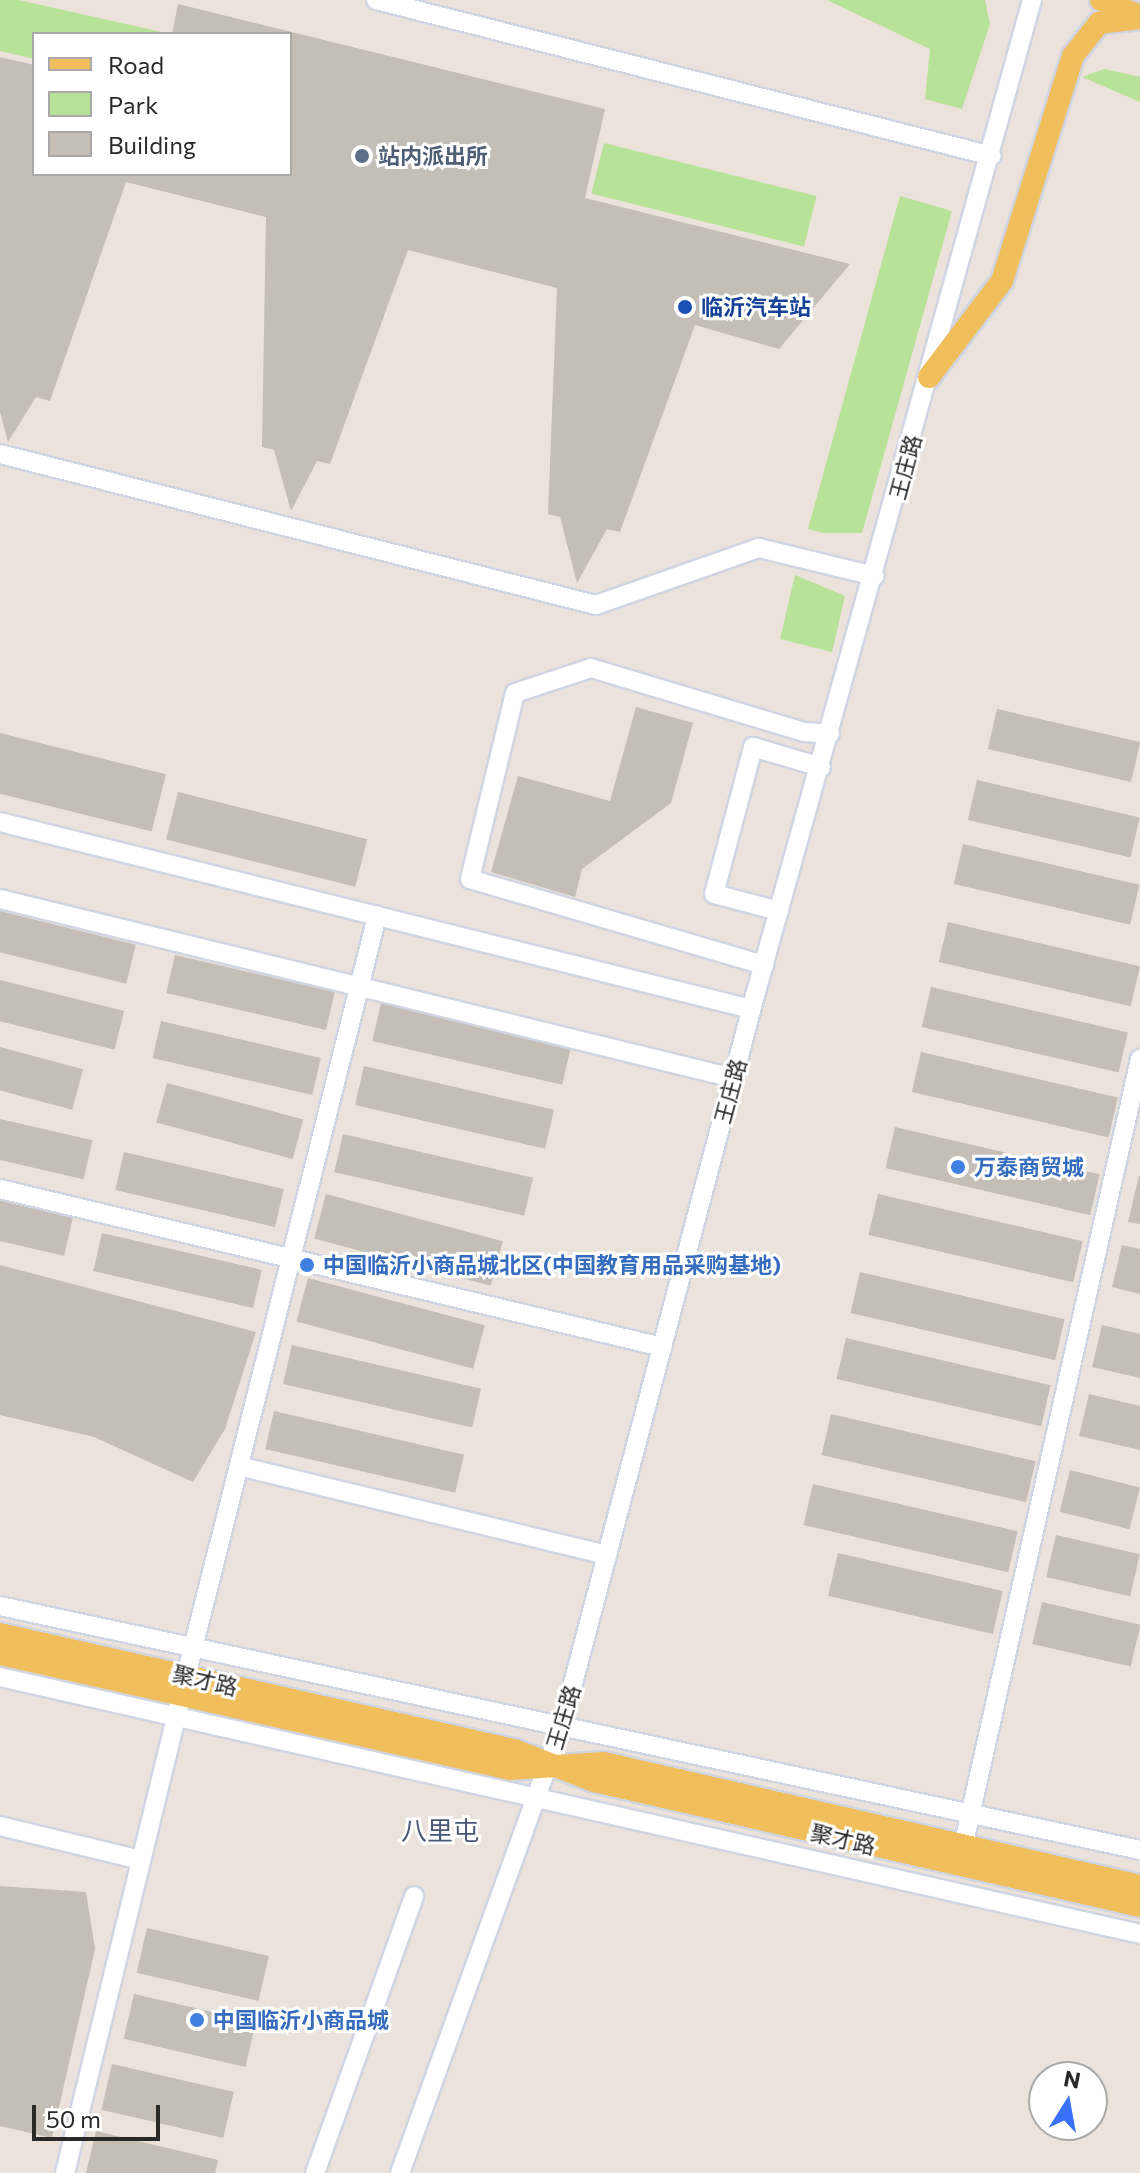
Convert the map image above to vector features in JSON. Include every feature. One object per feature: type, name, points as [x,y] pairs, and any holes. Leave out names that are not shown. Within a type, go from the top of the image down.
[{"type":"main road","points":[[1101,0],[1140,17]]},
{"type":"main road","points":[[929,377],[1002,281],[1073,56],[1099,23],[1140,17]]},
{"type":"main road","name":"聚才路","points":[[0,1634],[181,1696]]},
{"type":"main road","name":"聚才路","points":[[0,1654],[510,1769],[549,1763],[604,1763],[1140,1886]]},
{"type":"main road","name":"聚才路","points":[[549,1763],[594,1781],[1140,1906]]},
{"type":"street","points":[[376,0],[992,156]]},
{"type":"street","name":"王庄路","points":[[400,2173],[538,1801],[562,1725],[751,1009],[992,156],[1032,0]]},
{"type":"street","points":[[0,454],[596,605],[759,548],[875,576]]},
{"type":"street","points":[[764,965],[470,879],[515,693],[591,668],[804,732],[830,734]]},
{"type":"street","points":[[779,911],[714,894],[753,747],[821,767]]},
{"type":"street","points":[[0,822],[751,1009]]},
{"type":"street","points":[[0,899],[733,1078]]},
{"type":"street","points":[[65,2173],[377,916]]},
{"type":"street","points":[[963,1847],[1140,1059]]},
{"type":"street","points":[[0,1189],[662,1347]]},
{"type":"street","points":[[239,1466],[607,1555]]},
{"type":"street","points":[[0,1606],[1140,1850]]},
{"type":"street","points":[[0,1677],[181,1696],[538,1801],[1140,1934]]},
{"type":"street","points":[[0,1826],[141,1860]]},
{"type":"street","points":[[315,2173],[414,1896]]},
{"type":"green space","points":[[0,0],[19,0],[162,32],[32,32],[32,59],[0,51]]},
{"type":"green space","points":[[827,0],[985,0],[990,24],[962,109],[925,99],[930,49]]},
{"type":"green space","points":[[1104,69],[1140,77],[1140,102],[1082,77]]},
{"type":"green space","points":[[604,143],[816,196],[804,246],[591,193]]},
{"type":"green space","points":[[900,196],[952,211],[862,533],[823,533],[808,529]]},
{"type":"green space","points":[[795,575],[845,596],[832,652],[780,639]]},
{"type":"building","name":"临沂汽车站","points":[[178,4],[292,32],[172,32]]},
{"type":"building","name":"临沂汽车站","points":[[292,32],[605,109],[585,198],[850,264],[779,349],[695,325],[620,532],[607,529],[577,583],[560,517],[548,514],[557,288],[408,250],[330,464],[317,461],[291,511],[274,450],[262,447],[266,217],[126,182],[50,401],[36,397],[8,442],[0,412],[0,57],[32,65],[32,176],[292,176]]},
{"type":"building","points":[[636,707],[693,723],[671,803],[582,869],[575,897],[491,872],[518,776],[610,801]]},
{"type":"building","points":[[997,709],[1140,742],[1131,782],[988,749]]},
{"type":"building","points":[[0,733],[166,774],[152,832],[0,794]]},
{"type":"building","points":[[977,780],[1140,818],[1130,858],[968,820]]},
{"type":"building","points":[[178,792],[367,839],[355,887],[166,840]]},
{"type":"building","points":[[963,844],[1139,885],[1130,925],[954,884]]},
{"type":"building","points":[[0,911],[136,945],[126,984],[0,952]]},
{"type":"building","points":[[948,922],[1140,966],[1131,1006],[939,962]]},
{"type":"building","points":[[175,955],[335,992],[326,1030],[166,993]]},
{"type":"building","points":[[0,980],[124,1011],[115,1050],[0,1021]]},
{"type":"building","points":[[931,987],[1128,1032],[1119,1072],[922,1027]]},
{"type":"building","points":[[381,1003],[571,1047],[562,1085],[372,1041]]},
{"type":"building","points":[[161,1021],[321,1058],[312,1095],[152,1058]]},
{"type":"building","points":[[0,1047],[83,1069],[72,1110],[0,1090]]},
{"type":"building","points":[[921,1052],[1118,1097],[1109,1137],[912,1092]]},
{"type":"building","points":[[364,1066],[554,1110],[545,1149],[355,1105]]},
{"type":"building","points":[[167,1083],[303,1119],[293,1159],[156,1123]]},
{"type":"building","points":[[0,1119],[93,1140],[84,1179],[0,1160]]},
{"type":"building","points":[[895,1127],[1100,1174],[1090,1215],[886,1168]]},
{"type":"building","points":[[343,1134],[533,1178],[524,1216],[334,1172]]},
{"type":"building","points":[[124,1152],[284,1189],[275,1227],[115,1190]]},
{"type":"building","points":[[1140,1176],[1140,1224],[1128,1222]]},
{"type":"building","points":[[326,1194],[503,1241],[491,1286],[314,1238]]},
{"type":"building","points":[[878,1194],[1083,1241],[1073,1282],[869,1235]]},
{"type":"building","points":[[0,1200],[73,1217],[64,1256],[0,1241]]},
{"type":"building","points":[[102,1233],[262,1270],[253,1308],[93,1271]]},
{"type":"building","points":[[1122,1245],[1140,1249],[1140,1294],[1112,1287]]},
{"type":"building","points":[[0,1265],[256,1332],[225,1429],[193,1482],[94,1437],[0,1415]]},
{"type":"building","points":[[860,1272],[1065,1319],[1055,1360],[851,1313]]},
{"type":"building","points":[[308,1278],[485,1325],[473,1369],[296,1321]]},
{"type":"building","points":[[1102,1325],[1140,1334],[1140,1378],[1092,1367]]},
{"type":"building","points":[[846,1338],[1051,1385],[1041,1426],[837,1379]]},
{"type":"building","points":[[292,1345],[481,1389],[472,1428],[283,1384]]},
{"type":"building","points":[[1089,1394],[1140,1406],[1140,1450],[1079,1436]]},
{"type":"building","points":[[274,1411],[464,1455],[455,1493],[265,1449]]},
{"type":"building","points":[[831,1414],[1036,1461],[1026,1502],[822,1455]]},
{"type":"building","points":[[1070,1470],[1140,1487],[1129,1529],[1060,1512]]},
{"type":"building","points":[[813,1484],[1018,1531],[1008,1572],[804,1525]]},
{"type":"building","points":[[1056,1535],[1140,1554],[1130,1596],[1046,1577]]},
{"type":"building","points":[[838,1553],[1003,1591],[993,1634],[828,1596]]},
{"type":"building","points":[[1042,1602],[1140,1625],[1131,1667],[1032,1644]]},
{"type":"building","points":[[0,1886],[86,1892],[95,1949],[52,2138],[0,2126]]},
{"type":"building","points":[[147,1928],[269,1956],[258,2001],[137,1973]]},
{"type":"building","points":[[134,1994],[256,2022],[245,2067],[124,2039]]},
{"type":"building","points":[[112,2064],[234,2092],[223,2138],[101,2110]]},
{"type":"building","points":[[96,2131],[218,2160],[215,2173],[86,2173]]},
{"type":"place","name":"站内派出所","points":[[362,156]]},
{"type":"place","name":"临沂汽车站","points":[[685,307]]},
{"type":"place","name":"万泰商贸城","points":[[958,1167]]},
{"type":"place","name":"中国临沂小商品城北区(中国教育用品采购基地)","points":[[307,1265]]},
{"type":"place","name":"中国临沂小商品城","points":[[197,2020]]},
{"type":"district","name":"八里屯","points":[[440,1830]]}]
